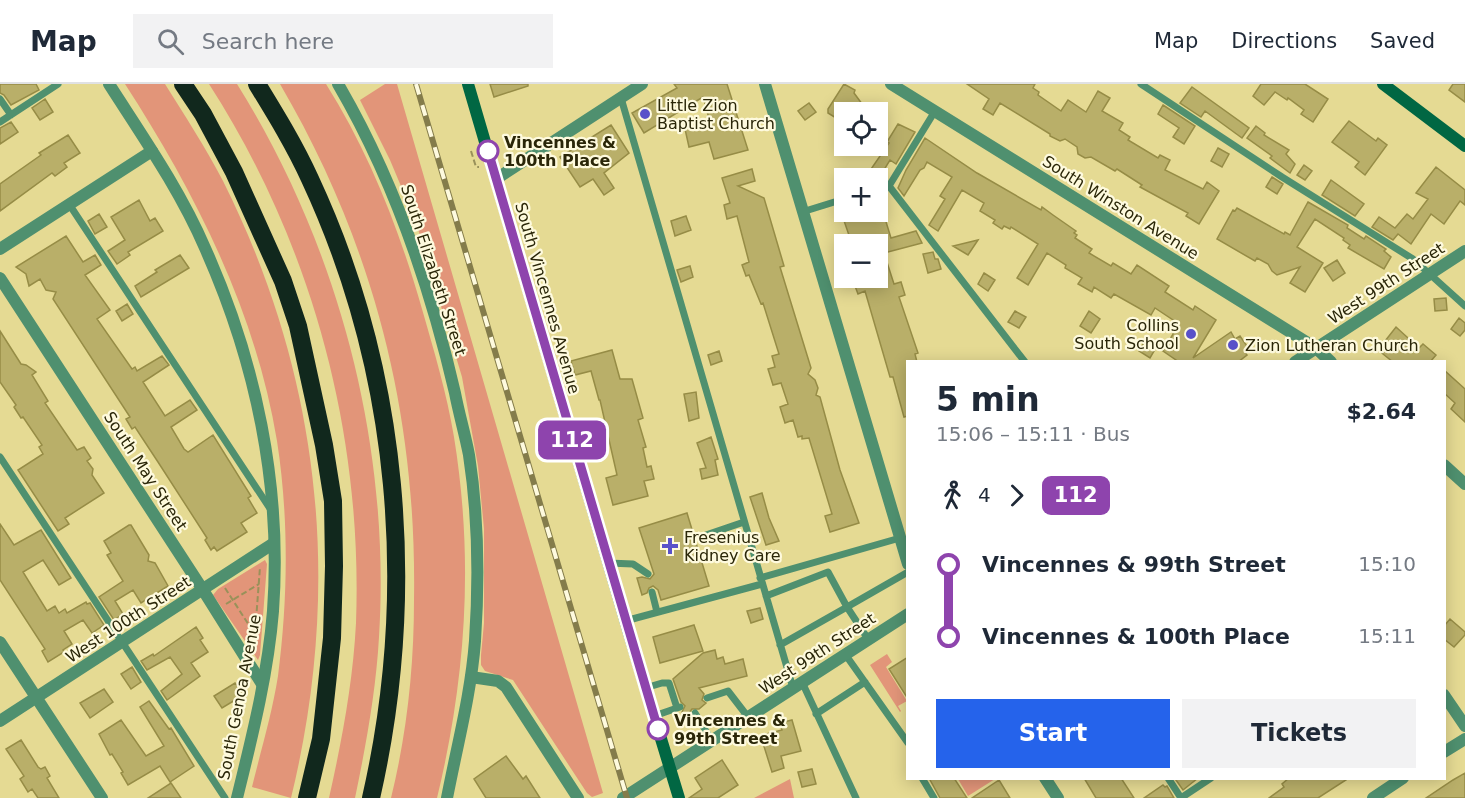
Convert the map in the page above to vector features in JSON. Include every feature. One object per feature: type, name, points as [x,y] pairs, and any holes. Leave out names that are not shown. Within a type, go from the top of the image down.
[{"type":"highway","points":[[183,84],[234,172],[283,281],[298,326],[324,445],[333,501],[332,638],[321,739],[307,798]]},
{"type":"highway","points":[[257,84],[310,179],[338,249],[360,314],[387,442],[395,508],[398,575],[388,709],[371,798]]},
{"type":"main road","name":"South Vincennes Avenue","points":[[468,84],[679,798]]},
{"type":"main road","points":[[1383,84],[1465,146]]},
{"type":"street","name":"South Genoa Avenue","points":[[109,84],[152,151],[206,248],[240,337],[257,400],[269,464],[273,543],[273,611],[262,684],[237,798]]},
{"type":"street","name":"South Elizabeth Street","points":[[338,84],[377,156],[399,209],[442,337],[466,445],[478,558],[475,641],[471,677],[447,798]]},
{"type":"street","points":[[496,179],[624,92],[642,84]]},
{"type":"street","points":[[765,84],[906,558]]},
{"type":"street","name":"South Winston Avenue","points":[[891,84],[1316,348],[1329,360]]},
{"type":"street","points":[[0,249],[152,151]]},
{"type":"street","name":"West 99th Street","points":[[1298,360],[1465,251]]},
{"type":"street","name":"South May Street","points":[[0,278],[262,684]]},
{"type":"street","points":[[1446,467],[1465,484]]},
{"type":"street","name":"West 100th Street","points":[[0,721],[273,543]]},
{"type":"street","name":"West 99th Street","points":[[623,798],[906,615]]},
{"type":"street","points":[[0,642],[102,798]]},
{"type":"street","points":[[471,677],[498,681],[506,687],[578,798]]},
{"type":"street","points":[[1446,698],[1465,726]]},
{"type":"street","points":[[1446,751],[1465,739]]},
{"type":"street","points":[[1046,780],[1058,798]]},
{"type":"street","points":[[1373,798],[1400,780]]},
{"type":"lane","points":[[0,122],[58,84]]},
{"type":"lane","points":[[1142,84],[1282,177],[1413,259],[1465,306]]},
{"type":"lane","points":[[624,92],[780,645],[797,685],[816,714],[856,798]]},
{"type":"lane","points":[[0,99],[10,115]]},
{"type":"lane","points":[[935,111],[889,186],[1023,360]]},
{"type":"lane","points":[[802,212],[834,202]]},
{"type":"lane","points":[[69,204],[272,513]]},
{"type":"lane","points":[[0,457],[225,798]]},
{"type":"lane","points":[[703,536],[744,522]]},
{"type":"lane","points":[[625,621],[900,538]]},
{"type":"lane","points":[[608,562],[633,564],[648,574]]},
{"type":"lane","points":[[766,596],[828,572],[868,639]]},
{"type":"lane","points":[[780,645],[906,573]]},
{"type":"lane","points":[[652,592],[657,612]]},
{"type":"lane","points":[[845,654],[906,740]]},
{"type":"lane","points":[[816,714],[865,682]]},
{"type":"lane","points":[[645,688],[669,683],[679,708],[654,716]]},
{"type":"lane","points":[[707,698],[728,691],[748,717]]},
{"type":"lane","points":[[695,713],[712,741]]},
{"type":"lane","points":[[923,780],[934,798]]},
{"type":"lane","points":[[1169,780],[1181,798],[1208,780]]},
{"type":"path","points":[[471,151],[476,167],[479,167]]},
{"type":"path","points":[[254,652],[260,567]]},
{"type":"path","points":[[221,607],[259,584]]},
{"type":"path","points":[[224,587],[256,636]]},
{"type":"shaded area","points":[[125,84],[165,84],[223,181],[256,255],[282,330],[301,406],[313,483],[318,561],[316,639],[307,718],[291,798],[252,787],[278,676],[284,618],[286,559],[284,499],[277,441],[267,393],[238,300],[219,255],[175,167]]},
{"type":"shaded area","points":[[209,84],[237,84],[273,147],[304,212],[330,280],[351,350],[366,421],[376,493],[381,565],[379,637],[370,718],[355,798],[329,798],[346,711],[356,623],[356,552],[350,481],[340,411],[324,342],[303,275],[276,209],[245,145]]},
{"type":"shaded area","points":[[280,84],[326,84],[342,110],[370,165],[393,221],[413,279],[448,405],[460,483],[464,528],[464,619],[455,708],[437,798],[391,798],[405,724],[414,625],[413,531],[408,464],[398,397],[383,333],[364,269],[341,206],[313,145]]},
{"type":"shaded area","points":[[385,84],[397,84],[603,793],[592,797],[587,793],[513,680],[485,671],[481,665],[484,623],[484,529],[478,466],[462,377],[416,222],[390,160],[360,100]]},
{"type":"shaded area","points":[[265,560],[267,564],[258,660],[213,595],[218,589]]},
{"type":"shaded area","points":[[887,654],[892,662],[886,667],[906,699],[898,706],[900,712],[870,665]]},
{"type":"shaded area","points":[[790,779],[794,798],[754,798]]},
{"type":"shaded area","points":[[959,780],[993,780],[968,796]]},
{"type":"building","points":[[0,84],[36,84],[39,90],[11,105],[0,93]]},
{"type":"building","points":[[490,84],[528,84],[528,86],[494,97]]},
{"type":"building","points":[[674,84],[727,84],[748,150],[714,159],[709,142],[689,147],[685,129],[710,122],[703,97],[644,133],[632,113],[677,88]]},
{"type":"building","points":[[844,84],[855,90],[854,93],[861,102],[834,102],[834,117],[828,113],[828,109]]},
{"type":"building","points":[[967,84],[1035,84],[1033,88],[1039,92],[1038,95],[1061,111],[1068,100],[1086,112],[1098,91],[1110,98],[1102,111],[1123,123],[1119,130],[1130,137],[1128,140],[1158,158],[1160,155],[1170,160],[1165,170],[1203,189],[1207,182],[1219,191],[1199,224],[1186,216],[1188,213],[1140,187],[1142,185],[1117,169],[1115,171],[1091,157],[1085,158],[1078,154],[1077,147],[1065,139],[1060,141],[1050,136],[1000,103],[993,115],[983,109],[989,99]]},
{"type":"building","points":[[1261,84],[1305,84],[1328,99],[1313,122],[1301,114],[1304,110],[1275,92],[1264,105],[1253,96]]},
{"type":"building","points":[[1453,84],[1465,84],[1465,102],[1449,90]]},
{"type":"building","points":[[1192,87],[1249,128],[1242,138],[1205,111],[1201,117],[1180,103]]},
{"type":"building","points":[[45,99],[53,112],[40,120],[32,108]]},
{"type":"building","points":[[809,103],[816,112],[805,120],[798,111]]},
{"type":"building","points":[[1163,105],[1195,126],[1184,144],[1173,137],[1179,128],[1158,114]]},
{"type":"building","points":[[1349,121],[1376,141],[1378,138],[1387,145],[1365,175],[1355,167],[1359,162],[1332,142]]},
{"type":"building","points":[[11,122],[18,132],[0,144],[0,128]]},
{"type":"building","points":[[898,124],[915,132],[896,164],[890,160],[885,168],[872,168],[880,156],[888,156],[888,140]]},
{"type":"building","points":[[611,125],[629,153],[604,173],[614,188],[604,195],[593,179],[580,187],[560,157]]},
{"type":"building","points":[[1256,126],[1265,133],[1264,135],[1289,150],[1286,154],[1295,164],[1290,173],[1270,158],[1272,156],[1247,138]]},
{"type":"building","points":[[68,135],[80,153],[64,163],[67,167],[55,176],[52,173],[0,211],[0,184],[41,155],[39,153]]},
{"type":"building","points":[[925,138],[977,173],[1041,210],[1042,207],[1076,231],[1075,238],[1092,249],[1089,253],[1131,274],[1137,265],[1169,286],[1165,292],[1193,310],[1195,306],[1216,320],[1193,358],[1231,332],[1235,339],[1240,336],[1249,349],[1245,352],[1247,355],[1241,360],[1176,360],[1163,351],[1179,324],[1155,308],[1151,315],[1114,294],[1111,298],[1094,287],[1092,292],[1078,284],[1082,278],[1047,253],[1028,285],[1017,278],[1038,244],[1011,227],[1010,229],[1004,226],[1002,229],[993,223],[995,220],[980,211],[984,203],[962,190],[938,231],[929,225],[945,199],[940,196],[952,177],[927,162],[904,196],[898,188]]},
{"type":"building","points":[[1218,148],[1229,154],[1222,167],[1211,161]]},
{"type":"building","points":[[1304,165],[1312,171],[1305,180],[1297,175]]},
{"type":"building","points":[[1436,167],[1465,190],[1465,205],[1460,201],[1444,224],[1431,214],[1411,244],[1398,234],[1393,240],[1372,227],[1379,217],[1395,228],[1407,214],[1413,219],[1428,199],[1416,193]]},
{"type":"building","points":[[752,169],[755,181],[738,186],[764,198],[784,266],[780,267],[811,368],[808,374],[815,380],[818,388],[816,395],[820,397],[840,470],[859,523],[830,532],[825,516],[832,514],[809,438],[798,437],[793,420],[785,423],[780,407],[788,404],[781,383],[773,385],[768,369],[775,367],[772,356],[779,354],[763,303],[761,304],[749,275],[746,276],[742,265],[749,262],[737,216],[727,219],[724,205],[730,203],[722,178]]},
{"type":"building","points":[[1272,177],[1283,184],[1277,194],[1266,187]]},
{"type":"building","points":[[1331,180],[1364,204],[1355,216],[1322,195]]},
{"type":"building","points":[[139,200],[150,221],[155,218],[163,231],[128,252],[130,255],[117,264],[108,251],[125,240],[111,217]]},
{"type":"building","points":[[1308,202],[1348,225],[1347,228],[1364,239],[1366,236],[1386,249],[1384,251],[1391,257],[1384,269],[1348,248],[1350,245],[1343,240],[1344,238],[1315,219],[1297,247],[1323,263],[1305,292],[1290,283],[1300,267],[1277,275],[1268,264],[1257,258],[1255,261],[1217,239],[1233,210],[1237,208],[1284,234],[1285,232],[1290,235]]},
{"type":"building","points":[[99,214],[107,227],[95,234],[88,221]]},
{"type":"building","points":[[686,216],[691,230],[675,236],[671,221]]},
{"type":"building","points":[[844,222],[886,222],[891,238],[916,231],[922,243],[888,252],[888,234],[849,234]]},
{"type":"building","points":[[66,236],[83,262],[95,255],[101,265],[85,275],[110,310],[97,319],[132,369],[135,367],[137,371],[162,356],[169,365],[143,382],[165,416],[190,400],[197,410],[171,427],[184,449],[188,452],[213,435],[251,496],[248,498],[257,513],[241,523],[247,532],[217,551],[214,547],[211,550],[205,540],[207,538],[158,462],[135,427],[132,429],[126,419],[130,417],[53,299],[56,292],[46,290],[40,279],[29,286],[26,274],[16,267]]},
{"type":"building","points":[[978,240],[968,255],[953,246]]},
{"type":"building","points":[[933,252],[941,269],[928,273],[923,254]]},
{"type":"building","points":[[180,255],[189,268],[141,297],[135,286],[157,272],[155,270]]},
{"type":"building","points":[[1337,260],[1345,273],[1333,281],[1324,268]]},
{"type":"building","points":[[888,265],[894,284],[901,282],[905,295],[899,297],[918,353],[915,354],[916,360],[906,360],[906,416],[904,417],[893,377],[890,377],[865,291],[858,294],[856,288],[888,288]]},
{"type":"building","points":[[690,266],[693,277],[681,282],[677,270]]},
{"type":"building","points":[[984,273],[995,280],[988,291],[978,284]]},
{"type":"building","points":[[1446,298],[1447,310],[1435,311],[1434,299]]},
{"type":"building","points":[[127,304],[133,314],[122,321],[116,311]]},
{"type":"building","points":[[1015,311],[1026,317],[1019,328],[1008,322]]},
{"type":"building","points":[[1089,311],[1100,319],[1091,333],[1080,326]]},
{"type":"building","points":[[1459,318],[1465,323],[1465,330],[1460,336],[1451,329]]},
{"type":"building","points":[[1396,327],[1419,348],[1423,344],[1436,355],[1432,360],[1390,360],[1378,350]]},
{"type":"building","points":[[0,331],[21,364],[36,372],[32,375],[48,401],[45,403],[77,450],[84,447],[91,458],[87,461],[93,469],[92,475],[104,493],[65,518],[69,524],[58,531],[18,470],[43,454],[39,447],[42,445],[23,417],[21,418],[14,407],[16,405],[0,382]]},
{"type":"building","points":[[1146,339],[1157,346],[1150,358],[1139,351]]},
{"type":"building","points":[[612,350],[620,379],[632,379],[643,418],[638,420],[646,447],[643,448],[647,467],[651,466],[654,479],[644,481],[648,496],[613,505],[606,478],[617,475],[600,400],[591,371],[575,375],[571,361]]},
{"type":"building","points":[[719,351],[722,361],[711,365],[708,355]]},
{"type":"building","points":[[1446,372],[1465,389],[1465,422],[1451,409],[1455,403],[1446,395]]},
{"type":"building","points":[[696,392],[699,418],[689,421],[684,394]]},
{"type":"building","points":[[711,437],[718,459],[715,460],[718,475],[702,479],[700,469],[706,468],[697,443]]},
{"type":"building","points":[[762,493],[779,541],[766,545],[750,497]]},
{"type":"building","name":"Fresenius Kidney Care","points":[[687,513],[709,586],[661,600],[658,590],[653,586],[642,595],[637,578],[650,579],[654,574],[639,528]]},
{"type":"building","points":[[0,524],[14,545],[41,530],[71,578],[59,585],[43,560],[23,572],[47,611],[55,606],[59,613],[65,609],[67,613],[86,602],[90,603],[104,625],[92,633],[83,620],[64,631],[72,644],[48,662],[42,651],[45,649],[0,580]]},
{"type":"building","points":[[129,525],[149,555],[148,561],[155,563],[168,586],[141,603],[133,590],[115,601],[123,614],[114,620],[99,597],[123,581],[107,555],[111,553],[104,541]]},
{"type":"building","points":[[760,608],[763,619],[751,623],[747,611]]},
{"type":"building","points":[[1450,619],[1465,632],[1454,647],[1446,641],[1446,624]]},
{"type":"building","points":[[694,625],[703,651],[660,663],[653,637]]},
{"type":"building","points":[[196,627],[203,638],[200,640],[208,652],[191,663],[200,676],[167,700],[161,691],[182,674],[170,657],[147,670],[141,661],[153,654],[154,656]]},
{"type":"building","points":[[715,650],[717,659],[723,657],[725,664],[743,659],[747,676],[699,688],[704,694],[702,700],[706,703],[699,709],[692,709],[689,713],[691,717],[685,721],[682,712],[685,706],[681,702],[673,679],[703,653]]},
{"type":"building","points":[[906,658],[906,696],[889,669]]},
{"type":"building","points":[[132,667],[141,682],[131,689],[121,674]]},
{"type":"building","points":[[235,683],[242,692],[238,695],[240,697],[222,708],[214,696]]},
{"type":"building","points":[[104,689],[113,702],[90,718],[80,703]]},
{"type":"building","points":[[149,701],[169,729],[171,728],[194,766],[170,782],[160,766],[128,785],[121,773],[123,772],[112,754],[110,755],[99,734],[121,720],[146,756],[164,746],[140,707]]},
{"type":"building","points":[[792,720],[801,751],[781,756],[784,768],[772,772],[762,740],[767,739],[766,734],[782,730],[780,723]]},
{"type":"building","points":[[21,740],[38,767],[41,769],[45,767],[50,776],[47,778],[59,798],[38,798],[32,789],[28,792],[20,779],[24,776],[6,749]]},
{"type":"building","points":[[506,756],[523,779],[526,776],[540,798],[486,798],[474,779]]},
{"type":"building","points":[[722,760],[738,785],[718,798],[689,798],[702,789],[695,778]]},
{"type":"building","points":[[812,769],[816,784],[802,787],[798,772]]},
{"type":"building","points":[[1465,773],[1465,798],[1426,798],[1453,780]]},
{"type":"building","points":[[930,780],[955,780],[967,798],[940,798]]},
{"type":"building","points":[[999,780],[1010,798],[972,798]]},
{"type":"building","points":[[1085,780],[1122,780],[1134,798],[1096,798]]},
{"type":"building","points":[[1176,780],[1196,780],[1183,790]]},
{"type":"building","points":[[1287,780],[1346,780],[1318,798],[1269,798],[1284,787],[1282,784]]},
{"type":"building","points":[[171,783],[181,798],[148,798]]},
{"type":"building","points":[[1163,785],[1167,786],[1174,798],[1144,798]]},
{"type":"railway","points":[[416,84],[627,798]]},
{"type":"bus line","name":"112","points":[[488,151],[658,729]]},
{"type":"place","name":"Little Zion Baptist Church","points":[[645,114]]},
{"type":"place","name":"Vincennes & 100th Place","points":[[488,151]]},
{"type":"place","name":"Collins South School","points":[[1191,334]]},
{"type":"place","name":"Zion Lutheran Church","points":[[1233,345]]},
{"type":"place","name":"Fresenius Kidney Care","points":[[670,546]]},
{"type":"place","name":"Vincennes & 99th Street","points":[[658,729]]}]
